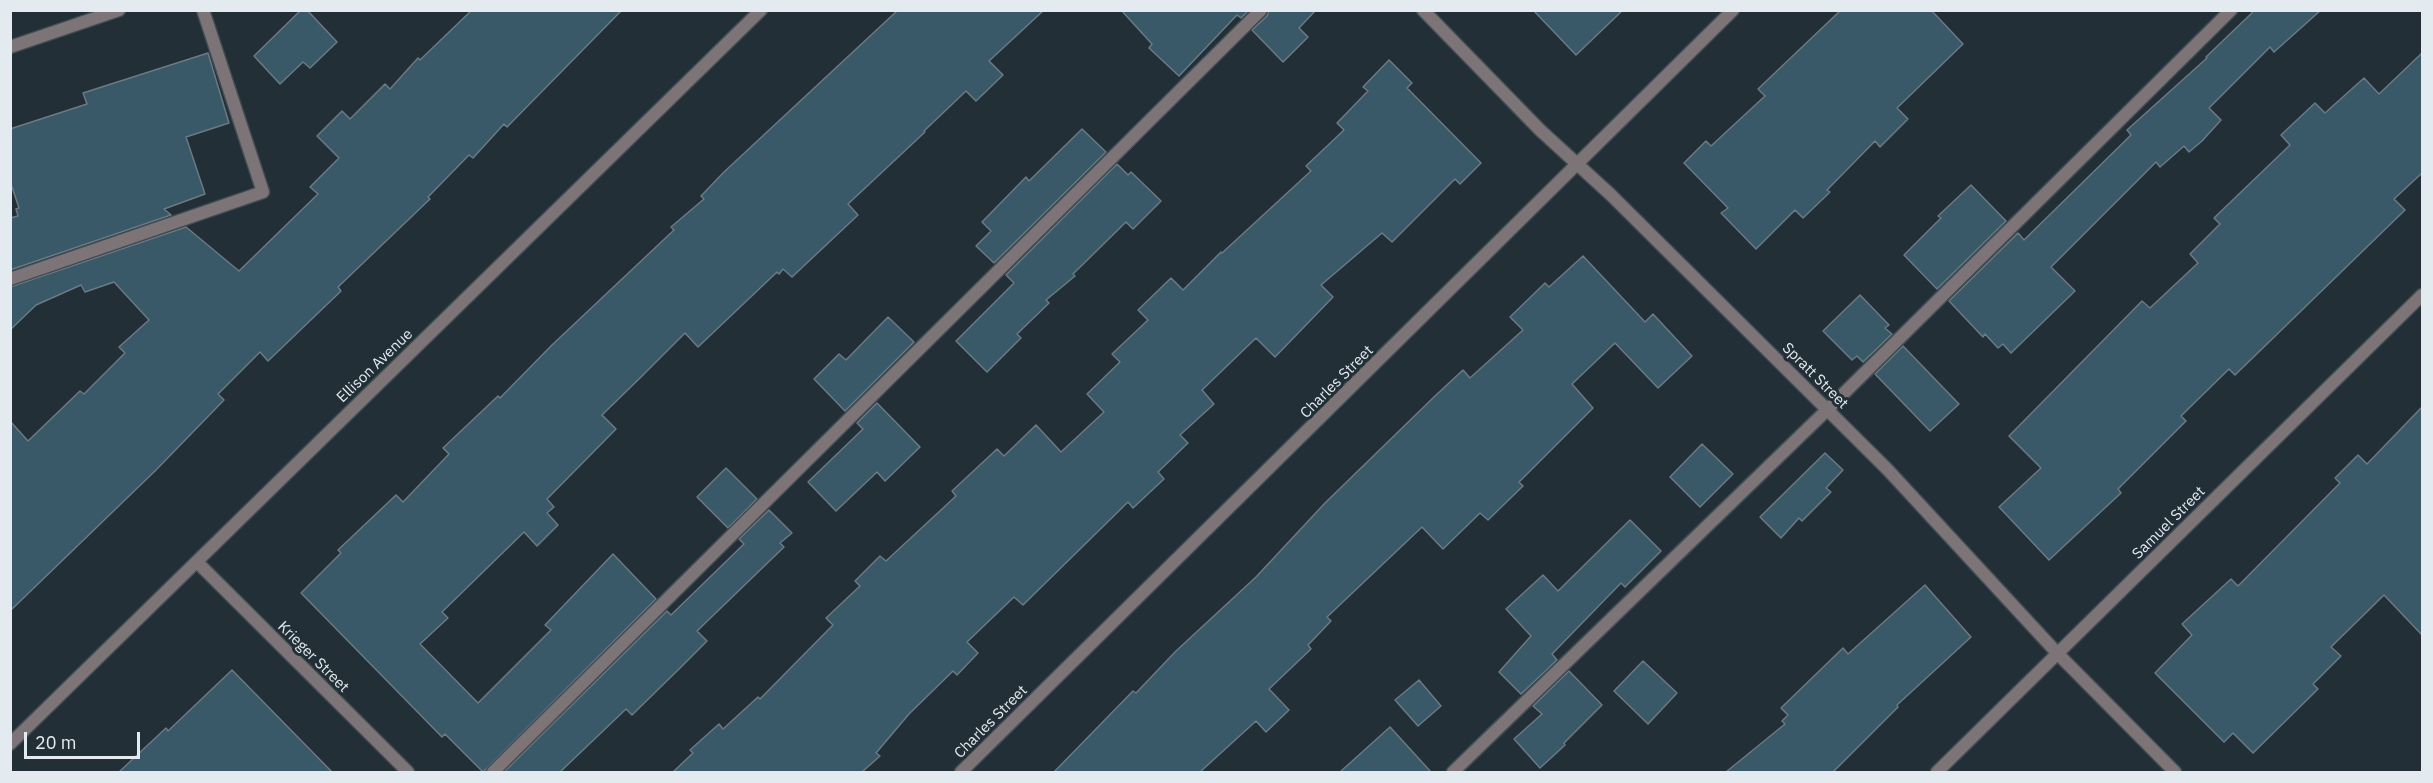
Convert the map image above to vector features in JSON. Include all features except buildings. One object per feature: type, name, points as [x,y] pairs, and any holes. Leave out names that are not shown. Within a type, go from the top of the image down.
[{"type":"street","points":[[10,47],[119,10]]},
{"type":"street","points":[[10,279],[263,192],[203,10]]},
{"type":"street","name":"Ellison Avenue","points":[[10,744],[761,10]]},
{"type":"street","points":[[493,772],[1261,10]]},
{"type":"street","name":"Spratt Street","points":[[1423,10],[1578,166],[1611,195],[1828,409],[1888,470],[2058,654],[2175,772]]},
{"type":"street","name":"Charles Street","points":[[961,772],[1578,166],[1733,10]]},
{"type":"street","points":[[1453,772],[1828,409],[2231,10]]},
{"type":"street","name":"Samuel Street","points":[[1936,772],[2422,295]]},
{"type":"street","name":"Krieger Street","points":[[197,562],[408,772]]}]
